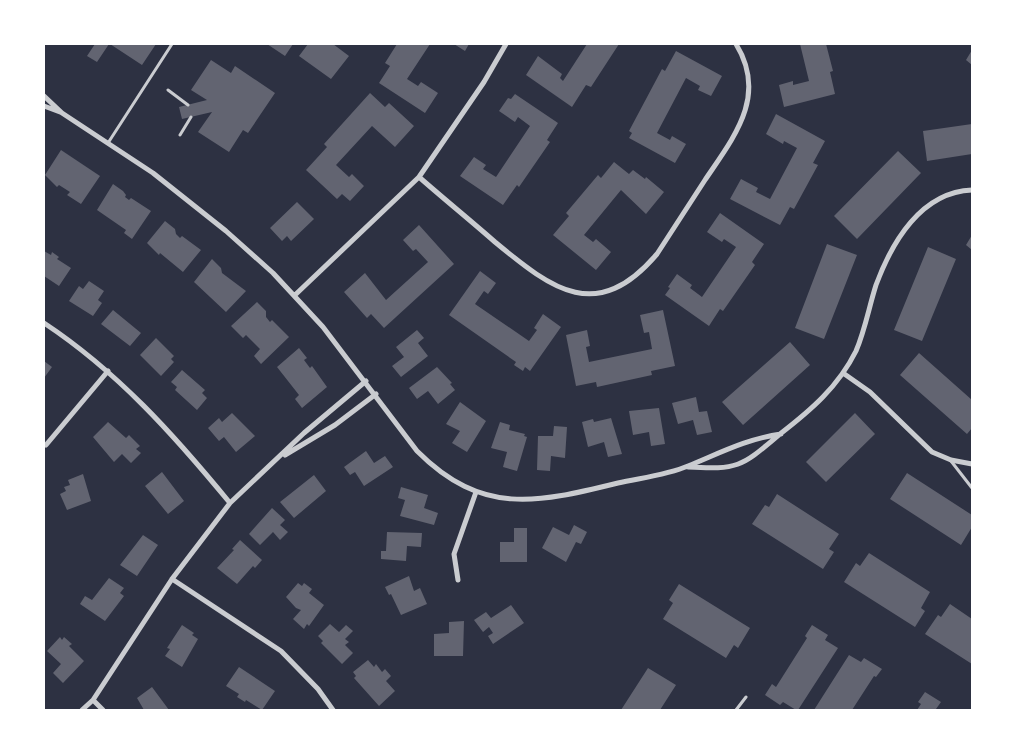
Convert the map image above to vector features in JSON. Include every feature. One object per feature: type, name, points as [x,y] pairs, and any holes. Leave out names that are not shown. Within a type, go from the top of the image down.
[{"type":"street","points":[[295,296],[419,178],[484,82],[506,44]]},
{"type":"street","points":[[419,178],[525,266],[554,286],[581,294],[611,290],[625,284],[642,272],[657,254],[741,123],[748,96],[749,83],[746,67],[736,44]]},
{"type":"street","points":[[44,96],[62,113],[153,173],[200,209],[249,251],[295,296],[366,381],[417,451],[432,465],[476,492],[524,501],[552,499],[687,467],[718,452],[781,434]]},
{"type":"street","points":[[44,106],[62,113]]},
{"type":"street","points":[[687,467],[727,467],[744,463],[760,453],[781,434],[800,421],[823,399],[843,373],[864,330],[885,263],[912,220],[929,204],[951,194],[972,190]]},
{"type":"street","points":[[44,323],[68,339],[108,372],[156,417],[230,503]]},
{"type":"street","points":[[46,444],[108,372]]},
{"type":"street","points":[[843,373],[870,392],[932,452],[951,460],[972,464]]},
{"type":"street","points":[[82,710],[93,700],[172,579],[230,503],[304,433],[366,381]]},
{"type":"street","points":[[280,457],[335,425],[376,394]]},
{"type":"street","points":[[458,580],[454,554],[476,492]]},
{"type":"street","points":[[172,579],[281,651],[318,689],[333,710]]},
{"type":"street","points":[[93,700],[103,710]]},
{"type":"lane","points":[[108,143],[172,44]]},
{"type":"lane","points":[[168,90],[188,105]]},
{"type":"lane","points":[[180,135],[191,116]]},
{"type":"lane","points":[[951,460],[972,488]]},
{"type":"lane","points":[[736,710],[746,697]]},
{"type":"building","points":[[95,44],[109,44],[97,62],[87,56]]},
{"type":"building","points":[[110,44],[156,44],[142,65]]},
{"type":"building","points":[[267,44],[293,44],[285,56]]},
{"type":"building","points":[[308,44],[333,44],[349,56],[331,79],[299,56]]},
{"type":"building","points":[[397,44],[430,44],[407,79],[418,86],[421,82],[438,93],[425,113],[379,83],[390,66],[385,63]]},
{"type":"building","points":[[454,44],[469,44],[465,51]]},
{"type":"building","points":[[587,44],[619,44],[591,87],[586,85],[572,107],[526,75],[538,56],[562,74],[560,78],[563,81]]},
{"type":"building","points":[[800,44],[826,44],[833,71],[830,72],[835,94],[784,107],[779,85],[793,81],[793,85],[809,81]]},
{"type":"building","points":[[972,50],[972,65],[966,60]]},
{"type":"building","points":[[676,51],[722,76],[711,96],[698,90],[700,86],[686,78],[657,133],[670,140],[672,136],[686,144],[675,163],[629,138],[632,133],[629,131],[662,69],[665,71]]},
{"type":"building","points":[[211,60],[231,73],[235,66],[275,93],[248,133],[243,130],[229,152],[198,132],[212,112],[182,119],[179,107],[207,100],[191,90]]},
{"type":"building","points":[[370,93],[385,107],[389,103],[414,126],[395,147],[372,126],[336,165],[349,177],[352,174],[364,186],[350,201],[342,194],[337,199],[306,170],[327,147],[324,144]]},
{"type":"building","points":[[515,94],[558,123],[547,140],[550,142],[519,187],[517,185],[503,205],[460,176],[474,157],[486,165],[483,169],[496,177],[530,126],[518,117],[515,122],[499,111],[508,98],[511,99]]},
{"type":"building","points":[[776,114],[825,141],[813,163],[818,165],[794,209],[790,207],[780,225],[730,199],[741,179],[758,188],[756,192],[770,199],[797,148],[784,141],[783,144],[766,134]]},
{"type":"building","points":[[972,124],[972,154],[927,161],[923,131]]},
{"type":"building","points":[[61,150],[100,176],[81,204],[67,195],[70,192],[59,185],[57,187],[45,175]]},
{"type":"building","points":[[898,151],[921,173],[857,239],[834,216]]},
{"type":"building","points":[[614,162],[629,174],[633,170],[645,179],[646,177],[664,192],[646,214],[621,190],[584,235],[593,242],[596,239],[611,252],[596,270],[553,235],[569,216],[566,213],[598,175],[601,178]]},
{"type":"building","points":[[113,184],[123,191],[126,195],[125,197],[129,200],[131,198],[151,211],[132,239],[124,233],[126,230],[97,210]]},
{"type":"building","points":[[297,202],[314,219],[291,241],[287,236],[282,241],[270,228]]},
{"type":"building","points":[[720,213],[764,244],[752,262],[755,265],[723,311],[720,309],[709,326],[665,295],[677,274],[692,285],[690,288],[702,297],[736,247],[724,239],[722,242],[707,232]]},
{"type":"building","points":[[165,221],[175,229],[176,234],[180,238],[182,236],[201,250],[183,272],[160,253],[159,255],[147,243]]},
{"type":"building","points":[[419,225],[454,264],[384,328],[371,314],[367,318],[344,292],[365,273],[386,300],[428,262],[416,249],[413,251],[403,240]]},
{"type":"building","points":[[972,235],[972,250],[966,245]]},
{"type":"building","points":[[827,244],[857,255],[824,339],[795,328]]},
{"type":"building","points":[[928,247],[956,259],[922,341],[894,330]]},
{"type":"building","points":[[44,251],[51,255],[52,252],[59,257],[57,259],[71,268],[59,286],[44,276]]},
{"type":"building","points":[[212,259],[221,268],[222,273],[246,291],[226,312],[194,282]]},
{"type":"building","points":[[480,271],[496,283],[488,294],[484,291],[475,304],[529,341],[537,330],[534,328],[543,314],[561,327],[530,371],[525,367],[523,371],[514,365],[516,362],[449,315]]},
{"type":"building","points":[[89,281],[104,291],[98,300],[102,303],[93,316],[69,301],[79,286],[83,289]]},
{"type":"building","points":[[257,302],[266,311],[266,317],[270,322],[272,320],[289,337],[261,364],[254,356],[260,349],[246,335],[243,338],[231,326]]},
{"type":"building","points":[[113,310],[141,333],[130,346],[101,324]]},
{"type":"building","points":[[663,310],[675,366],[651,371],[652,375],[597,387],[596,382],[576,386],[566,335],[587,330],[590,346],[586,347],[589,362],[652,349],[649,332],[644,333],[640,315]]},
{"type":"building","points":[[417,330],[424,338],[418,343],[428,356],[401,377],[392,366],[404,357],[396,347]]},
{"type":"building","points":[[156,338],[174,356],[171,359],[174,362],[161,376],[140,355]]},
{"type":"building","points":[[790,342],[810,365],[743,425],[722,402]]},
{"type":"building","points":[[299,348],[307,358],[304,360],[310,368],[312,366],[327,387],[302,408],[295,399],[299,395],[277,367]]},
{"type":"building","points":[[919,353],[972,400],[972,428],[967,434],[900,375]]},
{"type":"building","points":[[44,361],[52,367],[44,378]]},
{"type":"building","points":[[437,367],[452,383],[450,384],[455,390],[438,404],[428,391],[417,399],[409,388]]},
{"type":"building","points":[[182,370],[205,390],[202,393],[207,398],[197,410],[175,390],[177,387],[171,382]]},
{"type":"building","points":[[696,397],[699,412],[707,411],[712,432],[697,435],[693,420],[678,424],[672,403]]},
{"type":"building","points":[[460,402],[486,421],[467,452],[452,443],[460,431],[446,424]]},
{"type":"building","points":[[659,408],[665,444],[651,446],[649,432],[633,435],[629,411]]},
{"type":"building","points":[[232,413],[255,436],[236,452],[224,437],[219,441],[208,428],[219,418],[222,422]]},
{"type":"building","points":[[855,413],[875,434],[826,482],[806,462]]},
{"type":"building","points":[[611,418],[622,454],[608,457],[604,442],[588,447],[582,422],[593,419],[594,422]]},
{"type":"building","points":[[108,422],[126,438],[129,435],[140,446],[136,449],[141,453],[131,463],[122,454],[114,462],[93,437]]},
{"type":"building","points":[[500,422],[510,425],[509,430],[525,434],[524,436],[527,437],[517,471],[503,467],[507,452],[491,448]]},
{"type":"building","points":[[554,426],[567,427],[565,458],[551,456],[550,471],[537,470],[538,436],[553,436]]},
{"type":"building","points":[[366,451],[374,463],[385,456],[393,467],[364,486],[355,472],[350,475],[344,467]]},
{"type":"building","points":[[162,472],[184,501],[168,514],[145,486]]},
{"type":"building","points":[[907,473],[972,515],[972,527],[961,545],[890,499]]},
{"type":"building","points":[[83,474],[91,501],[67,510],[60,494],[66,491],[64,487],[70,485],[68,480]]},
{"type":"building","points":[[314,475],[326,491],[294,518],[280,502]]},
{"type":"building","points":[[401,487],[428,495],[424,508],[438,513],[434,525],[400,516],[405,500],[398,498]]},
{"type":"building","points":[[777,494],[839,534],[829,549],[834,552],[823,569],[752,524],[765,505],[769,507]]},
{"type":"building","points":[[272,508],[285,520],[280,525],[288,532],[280,540],[273,532],[260,545],[249,534]]},
{"type":"building","points":[[574,525],[587,532],[581,544],[576,542],[566,562],[542,548],[553,527],[569,535]]},
{"type":"building","points":[[514,528],[527,528],[527,562],[500,562],[500,542],[514,542]]},
{"type":"building","points":[[387,532],[422,533],[421,547],[407,546],[406,561],[381,559],[381,551],[386,551]]},
{"type":"building","points":[[143,535],[158,545],[137,576],[120,565]]},
{"type":"building","points":[[240,540],[262,560],[255,568],[253,566],[237,584],[217,568],[234,550],[232,549]]},
{"type":"building","points":[[869,553],[930,592],[921,608],[925,611],[915,627],[844,582],[856,563],[860,566]]},
{"type":"building","points":[[409,576],[414,591],[420,588],[427,604],[401,615],[391,594],[389,595],[385,587]]},
{"type":"building","points":[[109,578],[124,588],[120,593],[124,596],[105,621],[80,604],[85,596],[92,600]]},
{"type":"building","points":[[298,583],[302,586],[304,583],[312,589],[309,593],[324,605],[309,626],[307,624],[304,629],[293,619],[301,610],[296,608],[286,597]]},
{"type":"building","points":[[679,584],[750,628],[738,648],[734,645],[726,658],[663,619],[673,603],[669,600]]},
{"type":"building","points":[[950,604],[972,619],[972,664],[925,634],[938,615],[941,617]]},
{"type":"building","points":[[511,605],[524,623],[493,644],[488,636],[493,633],[489,627],[483,632],[474,620],[486,612],[491,618]]},
{"type":"building","points":[[464,621],[463,656],[434,656],[434,634],[449,633],[449,622]]},
{"type":"building","points":[[330,624],[339,632],[346,625],[353,631],[345,639],[349,642],[345,645],[353,653],[342,664],[321,643],[323,641],[318,636]]},
{"type":"building","points":[[182,625],[194,633],[192,635],[198,639],[182,667],[165,656],[170,649],[167,648]]},
{"type":"building","points":[[812,625],[828,635],[825,640],[838,648],[798,710],[796,710],[783,702],[780,705],[765,695],[772,684],[776,687],[807,638],[805,636]]},
{"type":"building","points":[[60,637],[62,640],[64,637],[72,644],[69,646],[84,661],[63,683],[53,673],[61,664],[47,651]]},
{"type":"building","points":[[849,655],[861,662],[864,658],[882,669],[876,677],[874,676],[852,710],[814,710]]},
{"type":"building","points":[[368,660],[374,667],[376,664],[382,672],[385,669],[391,676],[386,681],[395,691],[379,706],[354,678],[356,676],[353,672]]},
{"type":"building","points":[[239,667],[275,691],[262,710],[237,697],[239,694],[226,686]]},
{"type":"building","points":[[648,668],[676,685],[660,710],[621,710]]},
{"type":"building","points":[[152,687],[169,710],[144,710],[137,698]]},
{"type":"building","points":[[925,692],[941,702],[936,709],[938,710],[917,710],[921,704],[918,702]]}]
